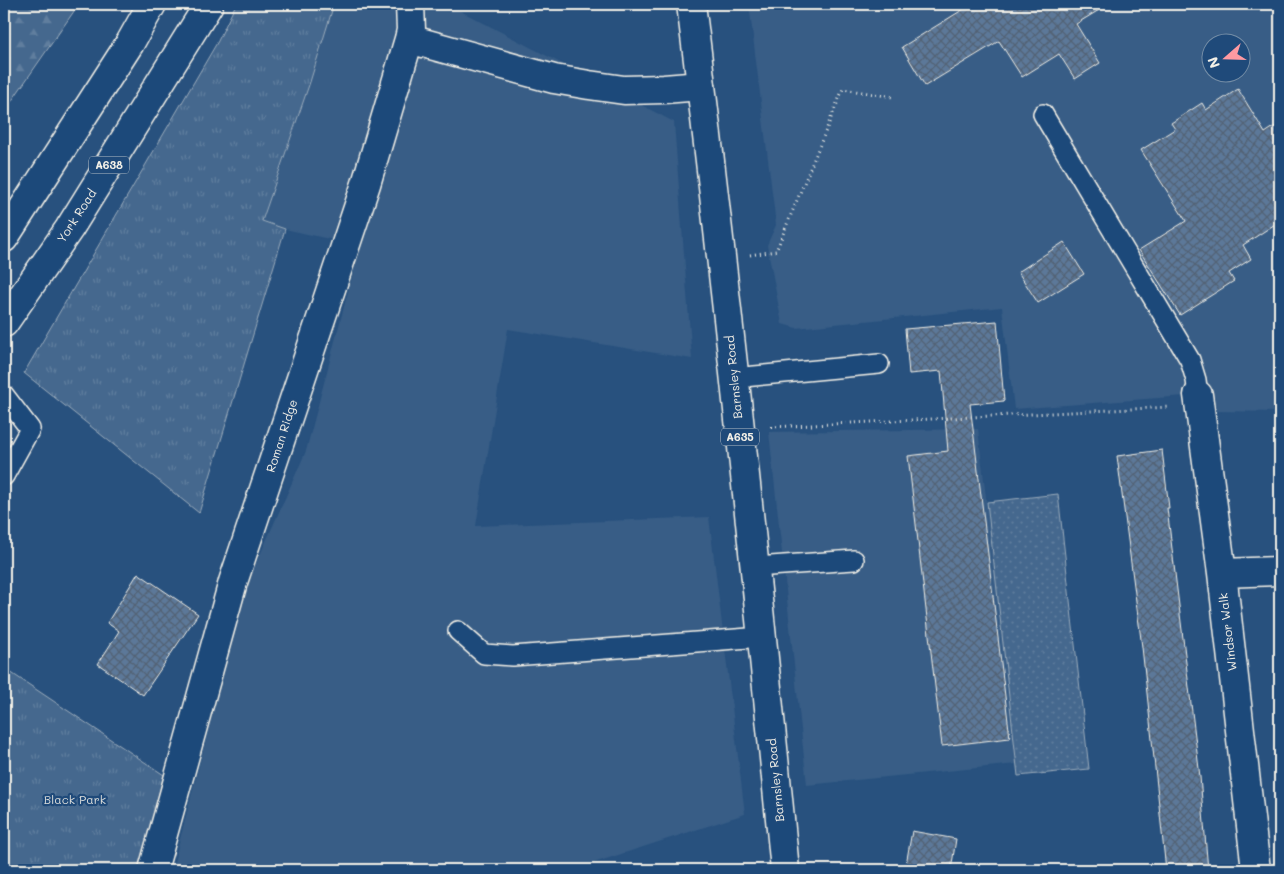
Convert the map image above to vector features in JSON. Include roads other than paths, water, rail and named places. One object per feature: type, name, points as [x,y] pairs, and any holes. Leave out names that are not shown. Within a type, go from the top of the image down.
[{"type":"main road","points":[[4,238],[130,43],[152,4]]},
{"type":"main road","name":"York Road","points":[[4,323],[68,229],[209,4]]},
{"type":"main road","name":"Roman Ridge","points":[[152,870],[233,582],[366,184],[409,39],[411,30],[410,4]]},
{"type":"main road","name":"Barnsley Road","points":[[691,4],[755,568],[785,870]]},
{"type":"main road","points":[[409,39],[554,78],[589,85],[624,90],[701,86]]},
{"type":"main road","name":"Windsor Walk","points":[[1198,400],[1222,573],[1256,870]]},
{"type":"main road","points":[[1222,573],[1280,571]]},
{"type":"lane","points":[[1043,114],[1190,360],[1196,380],[1198,400]]},
{"type":"lane","points":[[734,378],[879,364]]},
{"type":"lane","points":[[4,395],[30,429],[4,476]]},
{"type":"lane","points":[[755,568],[854,560]]},
{"type":"lane","points":[[458,631],[484,654],[513,656],[762,637]]},
{"type":"park label","name":"Black Park","points":[[75,800]]}]
